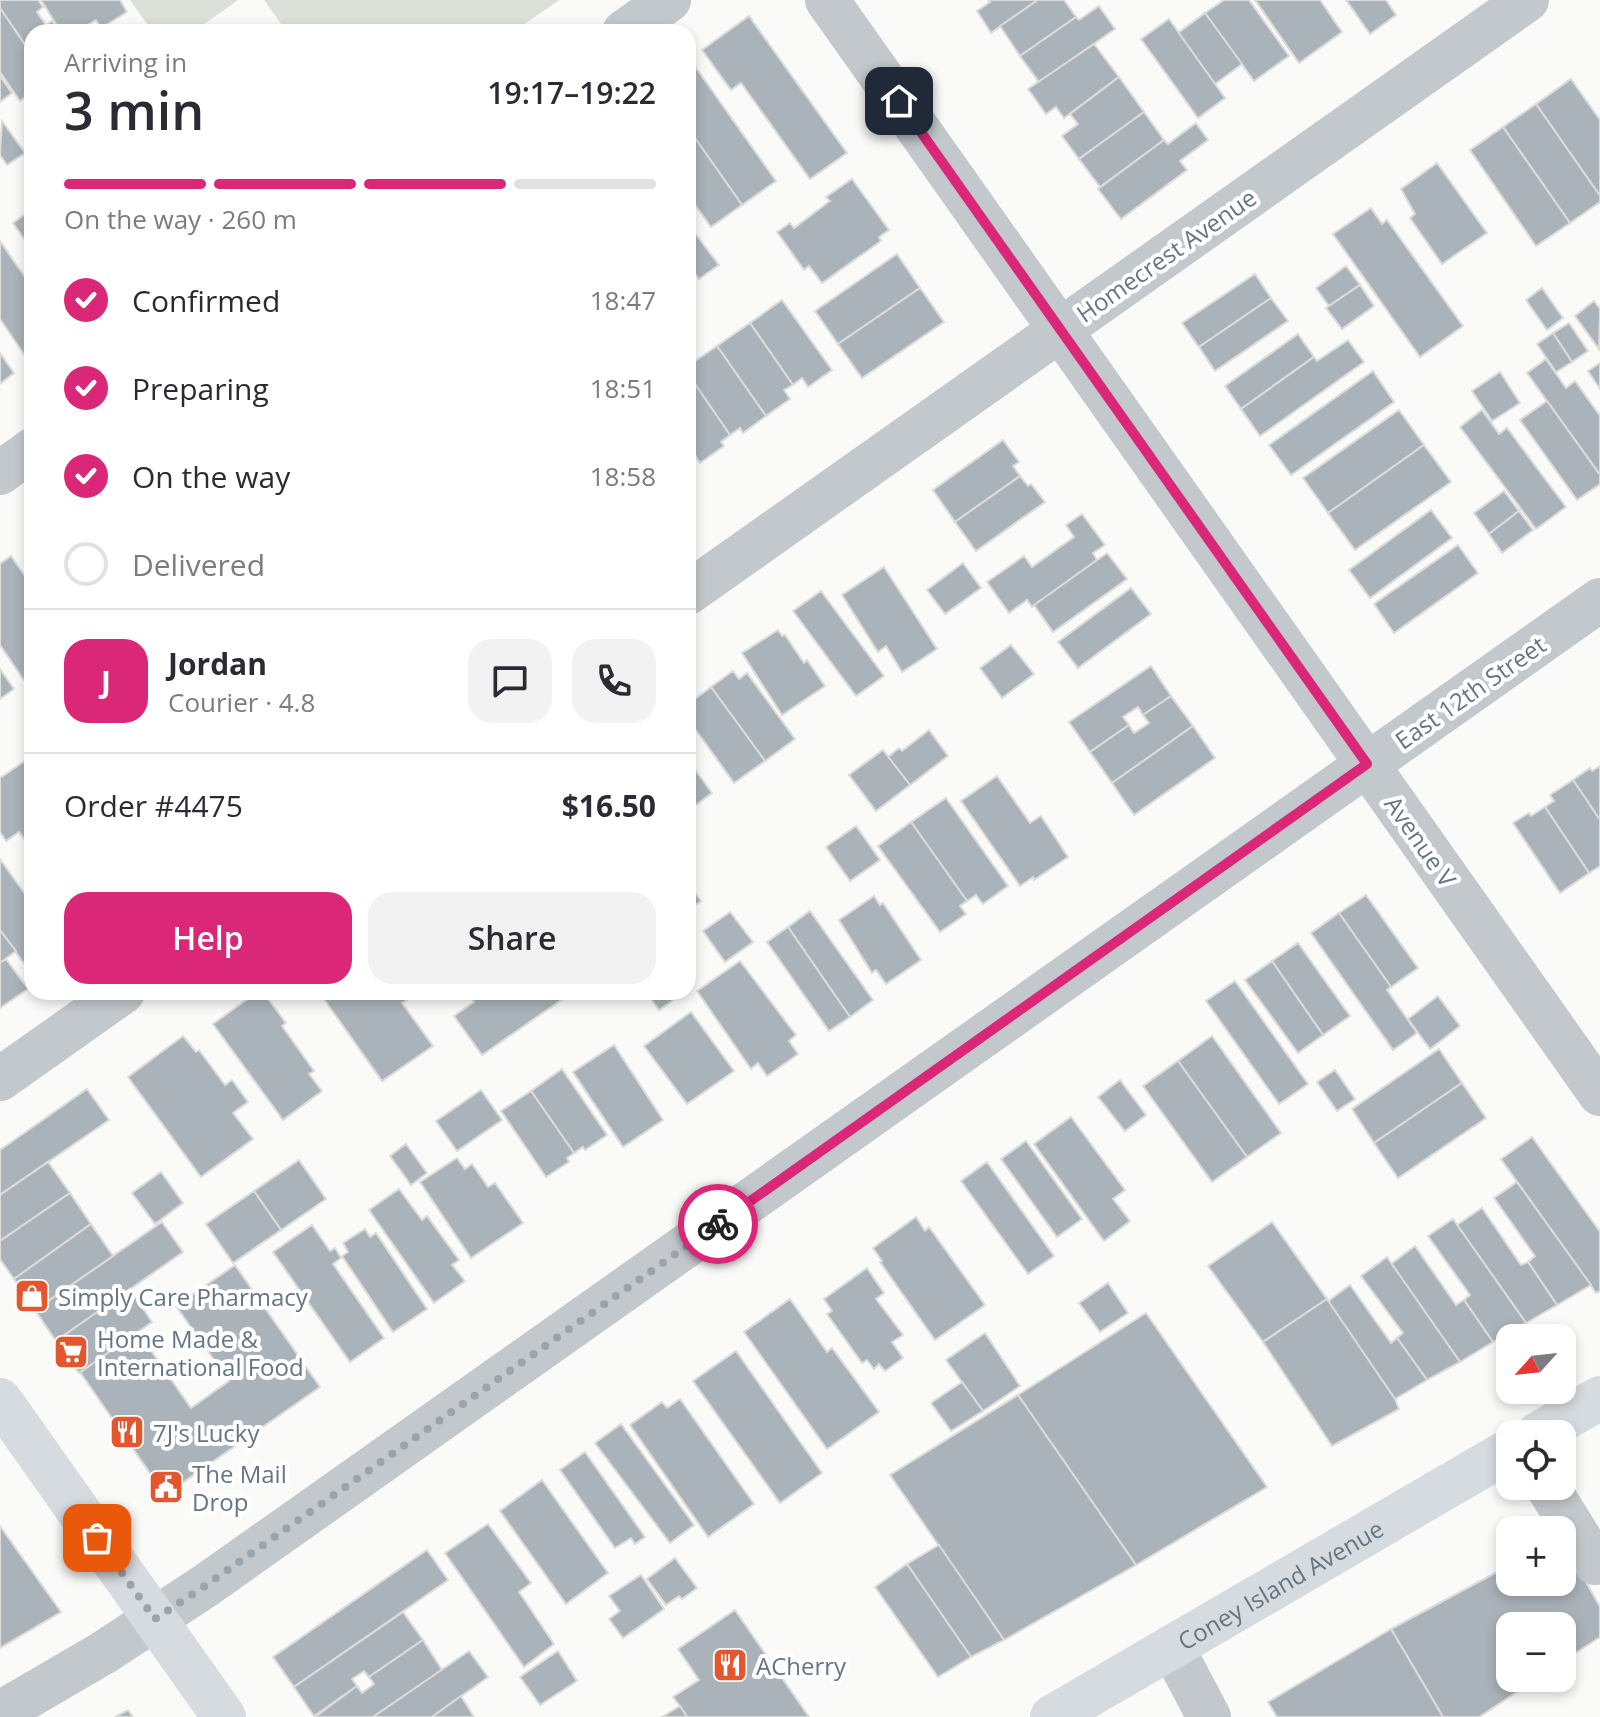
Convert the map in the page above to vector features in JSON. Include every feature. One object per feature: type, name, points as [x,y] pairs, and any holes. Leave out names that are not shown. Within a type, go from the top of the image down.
[{"type":"main road","points":[[1562,1420],[1600,1398]]},
{"type":"main road","points":[[0,1400],[224,1717]]},
{"type":"main road","name":"Coney Island Avenue","points":[[1052,1717],[1496,1458]]},
{"type":"street","points":[[635,24],[669,0]]},
{"type":"street","name":"Avenue V","points":[[827,0],[1600,1094]]},
{"type":"street","name":"Homecrest Avenue","points":[[696,587],[1527,0]]},
{"type":"street","points":[[0,473],[24,456]]},
{"type":"street","name":"East 12th Street","points":[[0,1713],[205,1586],[1600,600]]},
{"type":"street","points":[[0,1079],[112,1000]]},
{"type":"street","points":[[1556,1500],[1595,1563],[1600,1560]]},
{"type":"street","points":[[1172,1647],[1209,1717]]},
{"type":"shaded area","points":[[130,0],[238,0],[204,24],[147,24]]},
{"type":"shaded area","points":[[264,0],[559,0],[524,24],[281,24]]},
{"type":"building","points":[[0,0],[38,0],[43,7],[37,12],[45,24],[24,24],[24,43],[0,8]]},
{"type":"building","points":[[41,0],[120,0],[127,12],[108,24],[98,24],[96,20],[89,24],[56,24]]},
{"type":"building","points":[[988,0],[1038,0],[991,33],[977,11],[990,2]]},
{"type":"building","points":[[1038,0],[1064,0],[1076,17],[1020,56],[1000,26]]},
{"type":"building","points":[[1224,0],[1249,0],[1289,56],[1254,81],[1205,13]]},
{"type":"building","points":[[1255,0],[1320,0],[1342,32],[1299,63]]},
{"type":"building","points":[[1346,0],[1386,0],[1396,15],[1370,34]]},
{"type":"building","points":[[1099,6],[1115,29],[1039,82],[1020,56],[1076,17],[1079,20]]},
{"type":"building","points":[[0,8],[24,43],[24,98],[20,101],[0,72]]},
{"type":"building","points":[[1205,13],[1242,64],[1215,84],[1178,33]]},
{"type":"building","points":[[749,16],[847,153],[810,179],[741,83],[731,90],[702,50]]},
{"type":"building","points":[[1169,19],[1225,98],[1198,118],[1141,39]]},
{"type":"building","points":[[1094,44],[1119,77],[1064,118],[1056,107],[1046,114],[1028,89]]},
{"type":"building","points":[[696,68],[776,181],[742,205],[696,139]]},
{"type":"building","points":[[0,76],[12,93],[0,102]]},
{"type":"building","points":[[1119,77],[1144,112],[1079,159],[1062,136],[1078,124],[1070,114]]},
{"type":"building","points":[[1571,79],[1600,120],[1600,196],[1536,104]]},
{"type":"building","points":[[1536,104],[1600,196],[1600,202],[1570,223],[1503,127]]},
{"type":"building","points":[[1144,112],[1164,140],[1100,187],[1079,159]]},
{"type":"building","points":[[2,121],[24,154],[7,165],[0,155]]},
{"type":"building","points":[[1196,123],[1208,140],[1180,161],[1187,170],[1121,219],[1098,189],[1164,140],[1168,144]]},
{"type":"building","points":[[1503,127],[1570,223],[1536,246],[1470,150]]},
{"type":"building","points":[[696,139],[742,205],[711,227],[696,206]]},
{"type":"building","points":[[1437,163],[1487,233],[1442,264],[1410,218],[1415,214],[1401,189]]},
{"type":"building","points":[[852,179],[889,230],[879,237],[881,241],[822,283],[809,266],[804,270],[777,232],[790,223],[794,228],[830,201],[826,197]]},
{"type":"building","points":[[1371,208],[1382,224],[1387,220],[1463,326],[1420,357],[1333,234]]},
{"type":"building","points":[[24,215],[24,239],[13,223]]},
{"type":"building","points":[[696,235],[719,265],[699,279],[696,275]]},
{"type":"building","points":[[0,241],[24,276],[24,354],[0,319]]},
{"type":"building","points":[[897,254],[920,288],[838,344],[815,311]]},
{"type":"building","points":[[1346,266],[1360,285],[1329,306],[1316,288]]},
{"type":"building","points":[[1255,274],[1271,298],[1199,347],[1182,323]]},
{"type":"building","points":[[1360,285],[1374,306],[1342,329],[1326,308]]},
{"type":"building","points":[[920,288],[944,322],[862,378],[838,344]]},
{"type":"building","points":[[1542,288],[1563,318],[1547,330],[1526,300]]},
{"type":"building","points":[[1271,298],[1288,321],[1215,371],[1199,347]]},
{"type":"building","points":[[782,300],[832,370],[808,387],[802,378],[793,385],[750,323]]},
{"type":"building","points":[[1594,301],[1600,309],[1599,349],[1575,316]]},
{"type":"building","points":[[750,323],[793,385],[784,390],[790,399],[766,416],[717,346]]},
{"type":"building","points":[[1569,323],[1588,351],[1572,362],[1553,333]]},
{"type":"building","points":[[1553,333],[1572,362],[1556,372],[1537,344]]},
{"type":"building","points":[[1298,334],[1314,357],[1241,409],[1225,386]]},
{"type":"building","points":[[1348,340],[1364,362],[1260,436],[1241,409],[1314,357],[1317,361]]},
{"type":"building","points":[[717,346],[766,416],[743,433],[740,428],[730,435],[696,386],[696,360]]},
{"type":"building","points":[[0,353],[14,373],[0,384]]},
{"type":"building","points":[[1546,359],[1566,388],[1575,381],[1600,416],[1600,475],[1527,373]]},
{"type":"building","points":[[1600,363],[1600,389],[1588,371]]},
{"type":"building","points":[[1373,371],[1394,402],[1291,475],[1269,445]]},
{"type":"building","points":[[1500,372],[1520,403],[1492,421],[1472,391]]},
{"type":"building","points":[[696,386],[730,435],[721,442],[724,446],[700,463],[696,457]]},
{"type":"building","points":[[1547,401],[1600,475],[1600,484],[1577,500],[1520,420]]},
{"type":"building","points":[[1399,410],[1424,445],[1328,513],[1303,478]]},
{"type":"building","points":[[1482,410],[1499,434],[1507,428],[1566,507],[1536,529],[1460,427]]},
{"type":"building","points":[[1003,440],[1019,462],[1013,466],[1020,476],[955,522],[933,490]]},
{"type":"building","points":[[1424,445],[1451,482],[1355,550],[1328,513]]},
{"type":"building","points":[[1020,476],[1045,502],[976,551],[955,522]]},
{"type":"building","points":[[1504,491],[1519,511],[1489,534],[1474,513]]},
{"type":"building","points":[[1431,510],[1452,538],[1370,598],[1349,570]]},
{"type":"building","points":[[1519,511],[1533,530],[1502,553],[1489,534]]},
{"type":"building","points":[[1082,514],[1105,545],[1093,553],[1097,560],[1032,607],[1027,600],[1009,613],[987,582],[1024,556],[1032,567],[1074,537],[1066,525]]},
{"type":"building","points":[[1458,545],[1478,573],[1394,633],[1374,604]]},
{"type":"building","points":[[1107,553],[1127,579],[1053,632],[1034,605]]},
{"type":"building","points":[[11,556],[24,575],[24,680],[0,645],[0,564]]},
{"type":"building","points":[[963,563],[981,588],[945,614],[927,590]]},
{"type":"building","points":[[884,567],[937,649],[902,672],[886,646],[878,652],[842,595]]},
{"type":"building","points":[[1131,588],[1151,614],[1078,668],[1058,642]]},
{"type":"building","points":[[821,591],[884,676],[856,696],[793,611]]},
{"type":"building","points":[[778,630],[782,636],[785,635],[804,663],[807,660],[825,686],[782,715],[742,653]]},
{"type":"building","points":[[1011,645],[1034,674],[1002,698],[980,668]]},
{"type":"building","points":[[1151,666],[1171,696],[1143,715],[1138,707],[1123,717],[1129,725],[1090,752],[1069,722]]},
{"type":"building","points":[[0,669],[14,689],[0,699]]},
{"type":"building","points":[[733,671],[739,679],[747,673],[795,739],[765,761],[711,687]]},
{"type":"building","points":[[711,687],[765,761],[734,783],[696,730],[696,698]]},
{"type":"building","points":[[1171,696],[1193,726],[1112,783],[1090,752],[1129,725],[1134,733],[1149,723],[1143,715]]},
{"type":"building","points":[[1193,726],[1215,758],[1134,815],[1112,783]]},
{"type":"building","points":[[929,730],[948,756],[910,785],[888,757],[899,748],[902,751]]},
{"type":"building","points":[[883,750],[910,785],[876,811],[849,775]]},
{"type":"building","points":[[24,762],[24,839],[19,832],[6,841],[0,832],[0,778]]},
{"type":"building","points":[[1600,766],[1600,820],[1573,780],[1590,768],[1592,771]]},
{"type":"building","points":[[696,771],[712,793],[696,805]]},
{"type":"building","points":[[997,776],[1030,823],[1041,816],[1068,857],[1020,886],[961,801]]},
{"type":"building","points":[[1573,780],[1600,820],[1600,866],[1589,873],[1545,807],[1554,801],[1550,795]]},
{"type":"building","points":[[946,798],[1008,886],[983,904],[976,895],[967,901],[911,822]]},
{"type":"building","points":[[1545,807],[1589,873],[1560,893],[1513,823]]},
{"type":"building","points":[[911,822],[967,901],[960,906],[966,914],[940,932],[878,846]]},
{"type":"building","points":[[856,826],[880,860],[850,881],[826,847]]},
{"type":"building","points":[[0,859],[24,893],[24,963],[0,930]]},
{"type":"building","points":[[1366,895],[1418,968],[1391,987],[1339,913]]},
{"type":"building","points":[[874,896],[880,905],[883,903],[921,960],[886,984],[876,970],[872,973],[839,920]]},
{"type":"building","points":[[810,911],[873,1000],[850,1017],[788,927]]},
{"type":"building","points":[[730,912],[753,942],[725,962],[703,931]]},
{"type":"building","points":[[1339,913],[1391,987],[1387,990],[1417,1033],[1393,1050],[1311,933]]},
{"type":"building","points":[[788,927],[850,1017],[829,1031],[767,942]]},
{"type":"building","points":[[0,930],[16,951],[0,963]]},
{"type":"building","points":[[1298,943],[1350,1016],[1323,1035],[1272,961]]},
{"type":"building","points":[[6,959],[24,984],[24,992],[0,1008],[0,963]]},
{"type":"building","points":[[740,961],[796,1035],[789,1041],[798,1054],[767,1076],[758,1063],[751,1069],[697,991]]},
{"type":"building","points":[[1272,961],[1323,1035],[1298,1053],[1245,980]]},
{"type":"building","points":[[1235,981],[1308,1084],[1279,1104],[1206,1001]]},
{"type":"building","points":[[1438,996],[1460,1026],[1430,1049],[1408,1019]]},
{"type":"building","points":[[246,1000],[269,1000],[286,1023],[282,1026],[314,1071],[309,1074],[322,1091],[283,1120],[213,1024]]},
{"type":"building","points":[[325,1000],[407,1000],[402,1003],[433,1046],[382,1081]]},
{"type":"building","points":[[473,1000],[561,1000],[482,1055],[454,1016],[474,1002]]},
{"type":"building","points":[[652,1000],[673,1000],[659,1010]]},
{"type":"building","points":[[691,1012],[734,1071],[687,1104],[644,1046]]},
{"type":"building","points":[[183,1036],[196,1052],[199,1050],[225,1085],[232,1080],[248,1102],[233,1113],[253,1139],[201,1177],[128,1077]]},
{"type":"building","points":[[1212,1036],[1281,1133],[1247,1157],[1178,1061]]},
{"type":"building","points":[[614,1045],[663,1120],[623,1147],[573,1072]]},
{"type":"building","points":[[1439,1049],[1462,1083],[1374,1143],[1352,1109]]},
{"type":"building","points":[[1178,1061],[1247,1157],[1212,1182],[1143,1086]]},
{"type":"building","points":[[562,1069],[607,1135],[585,1150],[583,1147],[574,1153],[531,1091]]},
{"type":"building","points":[[1335,1070],[1355,1099],[1337,1111],[1317,1082]]},
{"type":"building","points":[[1120,1080],[1146,1115],[1125,1131],[1098,1097]]},
{"type":"building","points":[[1462,1083],[1486,1118],[1398,1178],[1374,1143]]},
{"type":"building","points":[[87,1089],[109,1120],[0,1195],[0,1150]]},
{"type":"building","points":[[481,1090],[502,1120],[457,1151],[436,1121]]},
{"type":"building","points":[[531,1091],[574,1153],[567,1158],[569,1162],[546,1177],[501,1111]]},
{"type":"building","points":[[1071,1117],[1125,1190],[1113,1199],[1130,1221],[1104,1241],[1034,1144]]},
{"type":"building","points":[[1532,1137],[1600,1232],[1600,1291],[1596,1293],[1501,1159]]},
{"type":"building","points":[[1026,1141],[1082,1219],[1057,1237],[1001,1159]]},
{"type":"building","points":[[406,1144],[427,1173],[411,1185],[390,1156]]},
{"type":"building","points":[[457,1158],[465,1169],[472,1164],[488,1187],[495,1183],[523,1223],[471,1258],[420,1182]]},
{"type":"building","points":[[299,1160],[326,1199],[281,1230],[254,1191]]},
{"type":"building","points":[[48,1162],[70,1193],[0,1241],[0,1195]]},
{"type":"building","points":[[987,1162],[1054,1256],[1028,1274],[961,1181]]},
{"type":"building","points":[[161,1172],[183,1203],[155,1224],[132,1193]]},
{"type":"building","points":[[1517,1182],[1591,1285],[1557,1305],[1528,1262],[1535,1256],[1494,1198]]},
{"type":"building","points":[[399,1189],[422,1220],[427,1216],[459,1260],[452,1265],[465,1281],[434,1303],[369,1210]]},
{"type":"building","points":[[254,1191],[281,1230],[233,1263],[206,1224]]},
{"type":"building","points":[[70,1193],[91,1224],[14,1279],[0,1259],[0,1241]]},
{"type":"building","points":[[1482,1208],[1521,1265],[1528,1262],[1557,1305],[1526,1323],[1457,1225]]},
{"type":"building","points":[[916,1217],[925,1231],[929,1227],[985,1305],[935,1340],[873,1248]]},
{"type":"building","points":[[1453,1219],[1526,1323],[1496,1324],[1496,1340],[1493,1342],[1464,1300],[1470,1295],[1428,1236]]},
{"type":"building","points":[[162,1222],[183,1252],[56,1341],[35,1310]]},
{"type":"building","points":[[1272,1222],[1327,1299],[1263,1342],[1208,1266]]},
{"type":"building","points":[[91,1224],[113,1256],[35,1310],[14,1279]]},
{"type":"building","points":[[312,1225],[330,1251],[335,1248],[341,1258],[333,1264],[384,1338],[350,1362],[273,1252]]},
{"type":"building","points":[[365,1229],[370,1237],[376,1233],[427,1309],[393,1332],[342,1256],[348,1252],[343,1243]]},
{"type":"building","points":[[1415,1246],[1456,1305],[1464,1300],[1493,1342],[1460,1362],[1391,1264]]},
{"type":"building","points":[[1387,1257],[1460,1362],[1427,1380],[1397,1338],[1403,1333],[1361,1276]]},
{"type":"building","points":[[235,1265],[320,1387],[165,1495],[80,1372],[138,1332],[191,1408],[229,1381],[176,1306]]},
{"type":"building","points":[[867,1268],[884,1293],[876,1299],[903,1335],[892,1342],[903,1358],[885,1371],[879,1364],[874,1369],[867,1360],[862,1363],[827,1314],[832,1311],[824,1299]]},
{"type":"building","points":[[1108,1283],[1128,1313],[1100,1332],[1079,1303]]},
{"type":"building","points":[[1350,1285],[1391,1343],[1397,1338],[1427,1380],[1395,1399],[1327,1302]]},
{"type":"building","points":[[130,1289],[152,1322],[79,1373],[56,1341]]},
{"type":"building","points":[[790,1299],[827,1352],[832,1348],[879,1412],[827,1449],[744,1332]]},
{"type":"building","points":[[1327,1299],[1399,1409],[1332,1446],[1263,1342]]},
{"type":"building","points":[[1146,1313],[1267,1487],[1136,1565],[1018,1395]]},
{"type":"building","points":[[985,1333],[1020,1386],[983,1411],[946,1360]]},
{"type":"building","points":[[736,1351],[822,1473],[780,1503],[693,1381]]},
{"type":"building","points":[[962,1382],[983,1411],[951,1431],[931,1403]]},
{"type":"building","points":[[1018,1395],[1136,1565],[1004,1640],[890,1475]]},
{"type":"building","points":[[680,1399],[754,1504],[708,1537],[630,1425],[662,1402],[667,1408]]},
{"type":"building","points":[[621,1424],[694,1525],[670,1543],[595,1443]]},
{"type":"building","points":[[585,1452],[645,1537],[635,1544],[631,1538],[615,1548],[560,1470]]},
{"type":"building","points":[[542,1480],[608,1573],[566,1604],[500,1511]]},
{"type":"building","points":[[488,1524],[531,1583],[519,1592],[554,1644],[524,1667],[445,1553]]},
{"type":"building","points":[[0,1526],[61,1612],[0,1648]]},
{"type":"building","points":[[939,1545],[1004,1640],[971,1657],[907,1564]]},
{"type":"building","points":[[427,1550],[448,1580],[294,1687],[273,1657]]},
{"type":"building","points":[[675,1558],[697,1588],[682,1599],[679,1596],[666,1605],[647,1579]]},
{"type":"building","points":[[907,1564],[971,1657],[938,1677],[875,1587]]},
{"type":"building","points":[[1576,1564],[1600,1607],[1600,1637],[1576,1653],[1576,1612],[1496,1612],[1496,1692],[1517,1692],[1479,1717],[1443,1717],[1391,1629],[1496,1573],[1496,1596],[1576,1596]]},
{"type":"building","points":[[641,1575],[664,1609],[623,1638],[609,1619],[620,1611],[609,1596]]},
{"type":"building","name":"ACherry","points":[[735,1610],[809,1717],[687,1717],[673,1697],[699,1680],[678,1649]]},
{"type":"building","points":[[403,1612],[423,1640],[369,1677],[364,1671],[352,1679],[357,1686],[314,1716],[294,1687]]},
{"type":"building","points":[[1391,1629],[1443,1717],[1277,1717],[1268,1702]]},
{"type":"building","points":[[423,1640],[442,1670],[373,1717],[315,1717],[357,1686],[362,1693],[374,1684],[369,1677]]},
{"type":"building","points":[[469,1651],[488,1677],[432,1717],[373,1717]]},
{"type":"building","points":[[558,1651],[577,1681],[540,1705],[520,1677]]},
{"type":"building","points":[[461,1696],[474,1717],[432,1717]]},
{"type":"building","points":[[680,1706],[687,1717],[662,1717]]},
{"type":"building","points":[[128,1710],[133,1717],[115,1717]]},
{"type":"way so far","points":[[97,1538],[155,1619],[718,1224]]},
{"type":"place","name":"Simply Care Pharmacy","points":[[32,1296]]},
{"type":"place","name":"Home Made & International Food","points":[[71,1352]]},
{"type":"place","name":"7J's Lucky","points":[[127,1432]]},
{"type":"place","name":"The Mail Drop","points":[[166,1487]]},
{"type":"place","name":"ACherry","points":[[730,1665]]},
{"type":"route","points":[[718,1224],[1367,764],[899,101]]}]
